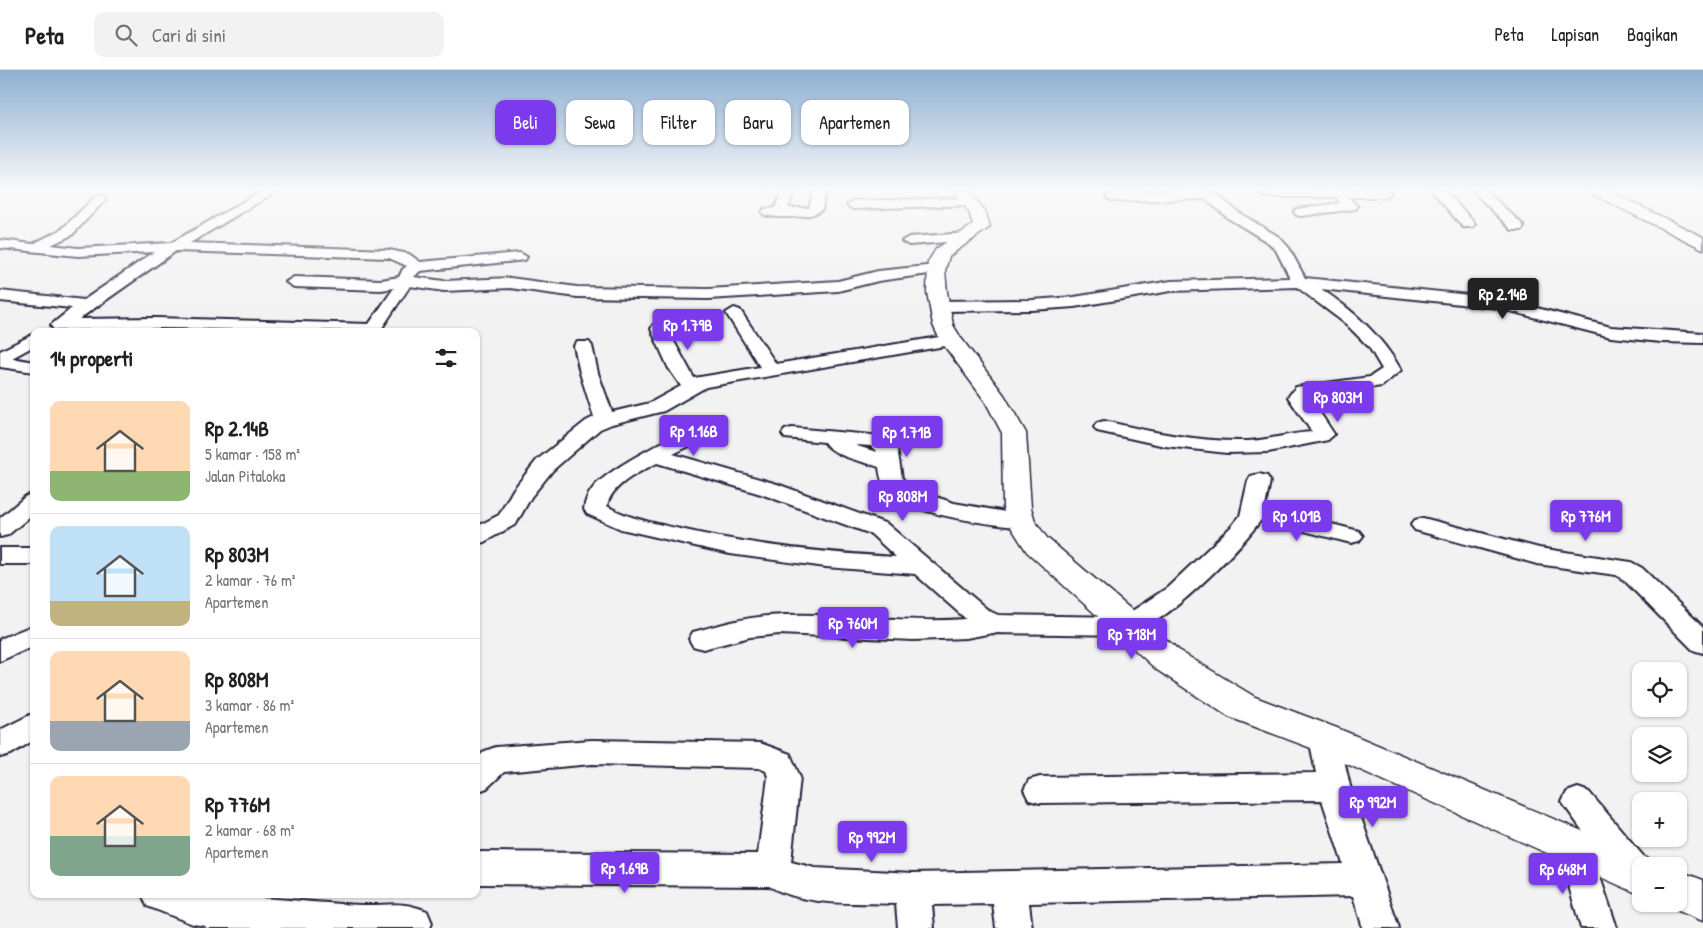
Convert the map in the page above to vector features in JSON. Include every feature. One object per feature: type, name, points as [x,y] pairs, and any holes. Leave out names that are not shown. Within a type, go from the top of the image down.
[{"type":"main road","points":[[979,230],[942,253],[936,269],[943,325],[950,340],[1008,418],[1014,433],[1017,461],[1015,488],[1020,521],[1037,545],[1169,661],[1215,692],[1274,721],[1324,738],[1632,872]]},
{"type":"main road","points":[[1675,230],[1703,244]]},
{"type":"main road","points":[[1687,894],[1703,901]]},
{"type":"street","points":[[35,248],[69,230]]},
{"type":"street","points":[[54,327],[172,248],[203,230]]},
{"type":"street","points":[[1104,427],[1169,441],[1226,446],[1268,446],[1295,439],[1320,437],[1324,434],[1298,397],[1303,391],[1375,382],[1392,370],[1387,359],[1352,321],[1330,301],[1300,282],[1278,244],[1257,230]]},
{"type":"street","points":[[909,241],[967,237]]},
{"type":"street","points":[[0,244],[78,252],[172,248],[388,254],[408,259],[416,267]]},
{"type":"street","points":[[373,328],[406,281],[408,272],[416,267],[520,257]]},
{"type":"street","points":[[294,282],[381,285],[406,281],[444,286],[510,283],[577,292],[708,294],[838,286],[878,276],[936,269]]},
{"type":"street","points":[[940,306],[1032,306],[1074,302],[1171,286],[1300,282],[1498,303],[1611,332],[1661,337],[1703,338]]},
{"type":"street","points":[[0,296],[88,305]]},
{"type":"street","points":[[734,313],[771,370]]},
{"type":"street","points":[[54,327],[156,323],[310,328]]},
{"type":"street","points":[[659,329],[677,367],[691,387]]},
{"type":"street","points":[[480,535],[508,519],[521,495],[545,465],[593,425],[605,420],[657,408],[701,382],[950,340]]},
{"type":"street","points":[[0,358],[30,341]]},
{"type":"street","points":[[583,346],[589,373],[605,420]]},
{"type":"street","points":[[0,362],[30,366]]},
{"type":"street","points":[[715,426],[627,472],[602,491],[596,500],[595,509],[606,516],[630,524],[718,545],[790,557],[923,566]]},
{"type":"street","points":[[792,434],[876,440],[887,448],[893,482],[896,488],[907,495],[935,505],[1020,521]]},
{"type":"street","points":[[656,456],[769,489],[879,529],[980,617],[993,624]]},
{"type":"street","points":[[703,639],[778,625],[924,632],[966,630],[993,624],[1018,626],[1128,626],[1176,594],[1239,532],[1253,512],[1259,481]]},
{"type":"street","points":[[0,530],[30,504]]},
{"type":"street","points":[[1253,512],[1351,536]]},
{"type":"street","points":[[1423,525],[1470,536],[1537,556],[1622,568],[1638,579],[1703,643]]},
{"type":"street","points":[[0,556],[30,556]]},
{"type":"street","points":[[0,651],[30,636]]},
{"type":"street","points":[[0,745],[30,727]]},
{"type":"street","points":[[1324,738],[1334,786],[1381,928]]},
{"type":"street","points":[[480,775],[496,760],[592,752],[760,756],[779,763],[784,777],[774,870]]},
{"type":"street","points":[[1040,790],[1334,786]]},
{"type":"street","points":[[1578,802],[1632,867]]},
{"type":"street","points":[[1575,848],[1599,928]]},
{"type":"street","points":[[480,868],[774,870],[791,880],[816,884],[912,890],[1365,880]]},
{"type":"street","points":[[1009,887],[1014,928]]},
{"type":"street","points":[[912,890],[916,928]]},
{"type":"street","points":[[170,898],[192,907],[235,912],[364,923],[392,920],[414,923]]}]
